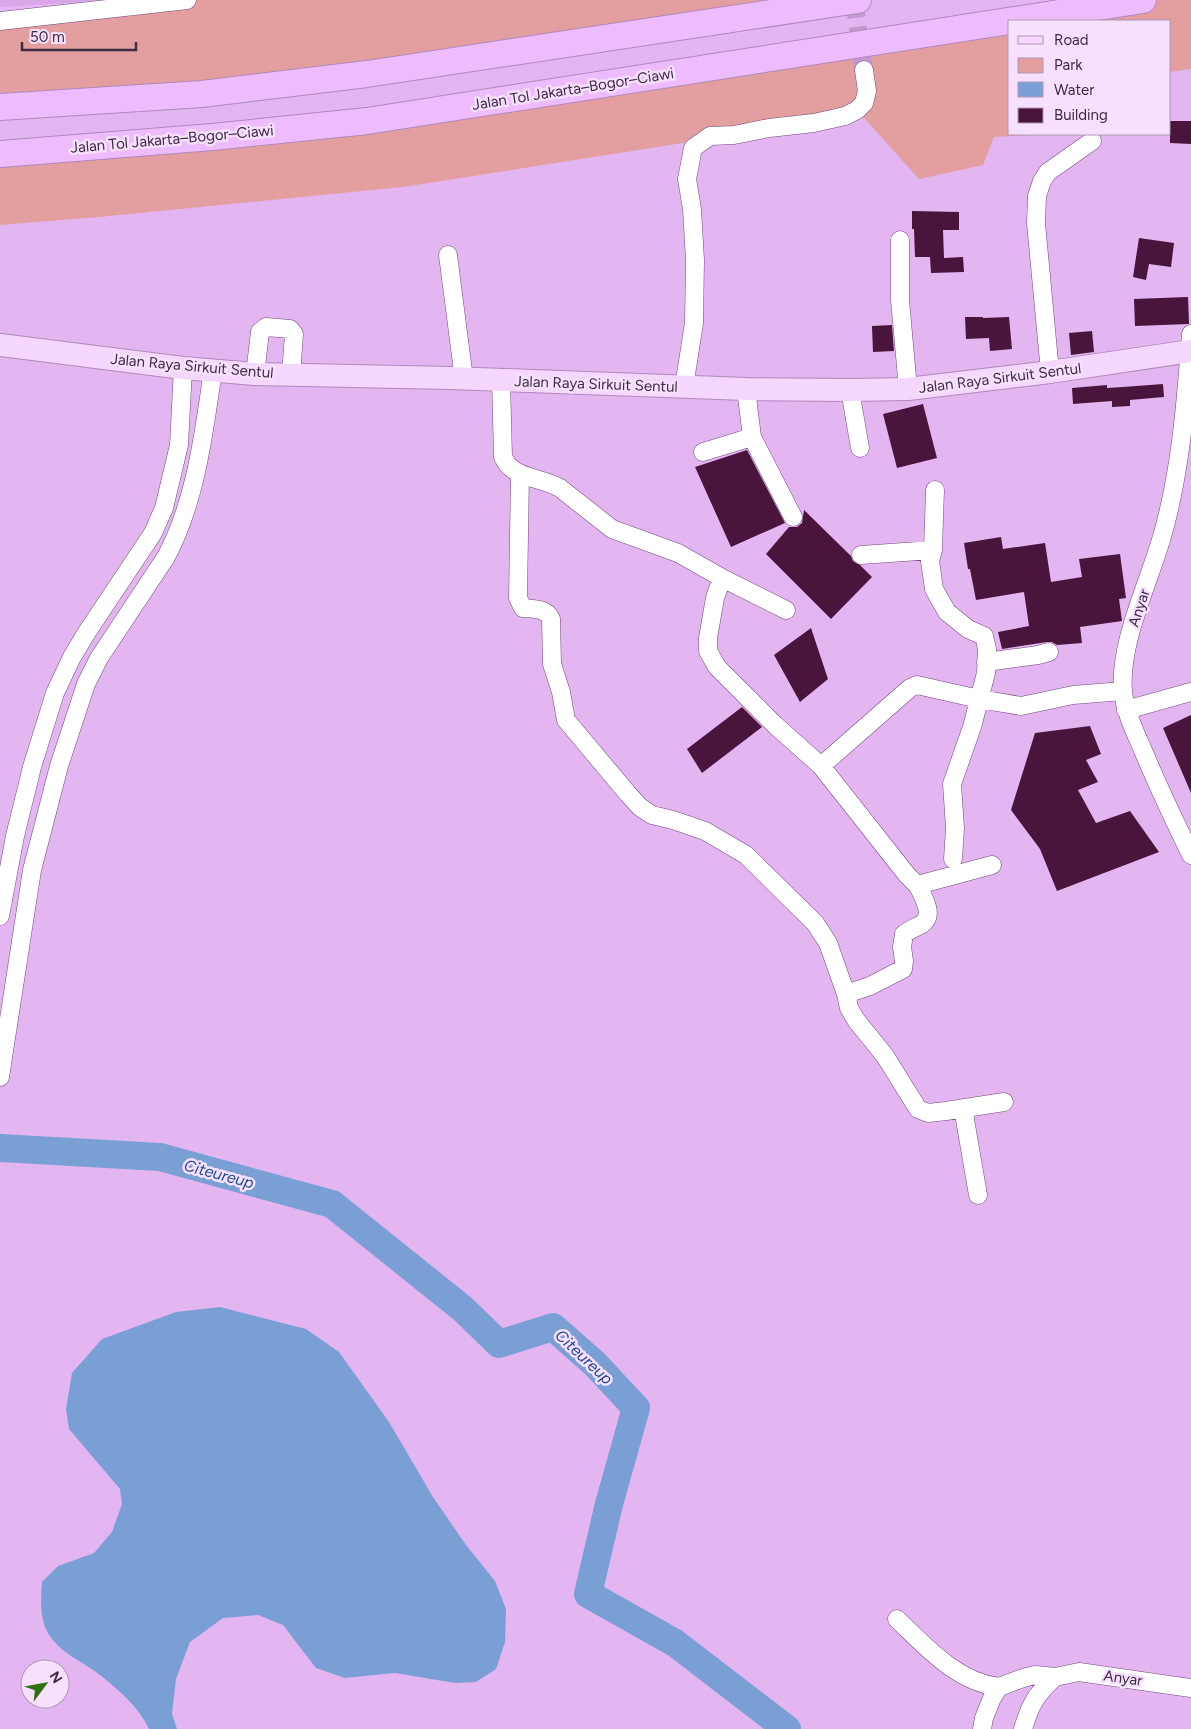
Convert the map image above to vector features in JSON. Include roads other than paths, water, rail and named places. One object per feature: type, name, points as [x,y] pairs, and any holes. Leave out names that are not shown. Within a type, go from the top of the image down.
[{"type":"highway","points":[[0,108],[202,94],[348,76],[858,0]]},
{"type":"highway","name":"Jalan Tol Jakarta–Bogor–Ciawi","points":[[1014,20],[1143,0]]},
{"type":"highway","name":"Jalan Tol Jakarta–Bogor–Ciawi","points":[[0,154],[212,137],[367,120],[1008,21]]},
{"type":"main road","name":"Jalan Raya Sirkuit Sentul","points":[[1,350],[255,374],[501,380],[746,389],[850,390],[908,389],[1050,372],[1191,346]]},
{"type":"street","points":[[0,21],[187,0]]},
{"type":"street","points":[[684,387],[694,323],[695,251],[692,209],[687,179],[693,148],[710,136],[734,135],[769,128],[814,123],[845,116],[857,110],[864,103],[867,91],[864,70]]},
{"type":"street","points":[[1050,372],[1036,223],[1037,196],[1042,181],[1048,172],[1092,142]]},
{"type":"street","points":[[900,240],[900,300],[908,389]]},
{"type":"street","points":[[448,256],[458,379]]},
{"type":"street","points":[[255,374],[260,332],[266,327],[290,329],[294,334],[292,375]]},
{"type":"street","points":[[448,343],[458,379]]},
{"type":"street","name":"Anyar","points":[[1191,346],[1175,481],[1163,533],[1130,635],[1123,667],[1123,691],[1126,710],[1164,800],[1191,855]]},
{"type":"street","points":[[0,916],[17,827],[32,767],[55,692],[87,632],[153,533],[164,508],[179,445],[183,368]]},
{"type":"street","points":[[0,1072],[32,870],[60,766],[83,693],[99,658],[166,557],[175,540],[194,477],[204,433],[212,370]]},
{"type":"street","points":[[501,380],[503,457],[510,467],[520,473],[552,483],[612,528],[678,553],[722,578],[786,610]]},
{"type":"street","points":[[746,389],[752,437],[792,517]]},
{"type":"street","points":[[850,390],[860,448]]},
{"type":"street","points":[[703,452],[752,437]]},
{"type":"street","points":[[520,473],[518,598],[523,608],[544,610],[550,614],[552,664],[561,692],[566,720],[640,807],[652,815],[680,822],[705,832],[746,855],[821,931],[828,943],[849,1008],[856,1020],[885,1056],[918,1109],[928,1113],[1004,1102]]},
{"type":"street","points":[[173,474],[194,477]]},
{"type":"street","points":[[936,490],[933,550],[930,561],[934,589],[947,612],[968,629],[984,636],[987,649],[986,673],[972,727],[952,784],[955,828],[954,859]]},
{"type":"street","points":[[861,555],[933,550]]},
{"type":"street","points":[[722,578],[715,598],[708,638],[708,651],[717,667],[774,725],[821,766],[907,875],[918,886],[928,910],[927,918],[922,924],[904,934],[902,946],[904,969],[870,986],[846,994]]},
{"type":"street","points":[[986,662],[1048,652]]},
{"type":"street","points":[[821,766],[910,688],[916,685],[1021,706],[1072,695],[1123,691]]},
{"type":"street","points":[[1126,710],[1191,692]]},
{"type":"street","points":[[918,886],[992,864]]},
{"type":"street","points":[[963,1108],[978,1195]]},
{"type":"street","points":[[897,1619],[927,1648],[951,1667],[980,1683],[1000,1687],[992,1698],[983,1723]]},
{"type":"street","name":"Anyar","points":[[1000,1687],[1035,1675],[1055,1677],[1079,1672],[1191,1688]]},
{"type":"street","points":[[1023,1729],[1030,1706],[1046,1685],[1055,1677]]},
{"type":"water","points":[[220,1307],[306,1329],[339,1352],[389,1422],[433,1497],[466,1545],[495,1581],[506,1609],[505,1642],[496,1669],[476,1682],[455,1683],[395,1673],[345,1678],[316,1668],[283,1625],[258,1615],[223,1618],[190,1642],[176,1679],[172,1714],[177,1729],[149,1729],[140,1713],[121,1693],[100,1675],[68,1654],[53,1641],[43,1619],[41,1603],[42,1582],[58,1566],[94,1553],[112,1532],[122,1504],[120,1489],[69,1429],[66,1409],[72,1373],[102,1339],[176,1312]]},
{"type":"waterway","name":"Citeureup","points":[[0,1148],[160,1157],[332,1204],[463,1309],[499,1344],[553,1327],[595,1364],[636,1408],[609,1504],[588,1594],[675,1643],[787,1729]]},
{"type":"tunnel","points":[[854,0],[864,70]]}]
